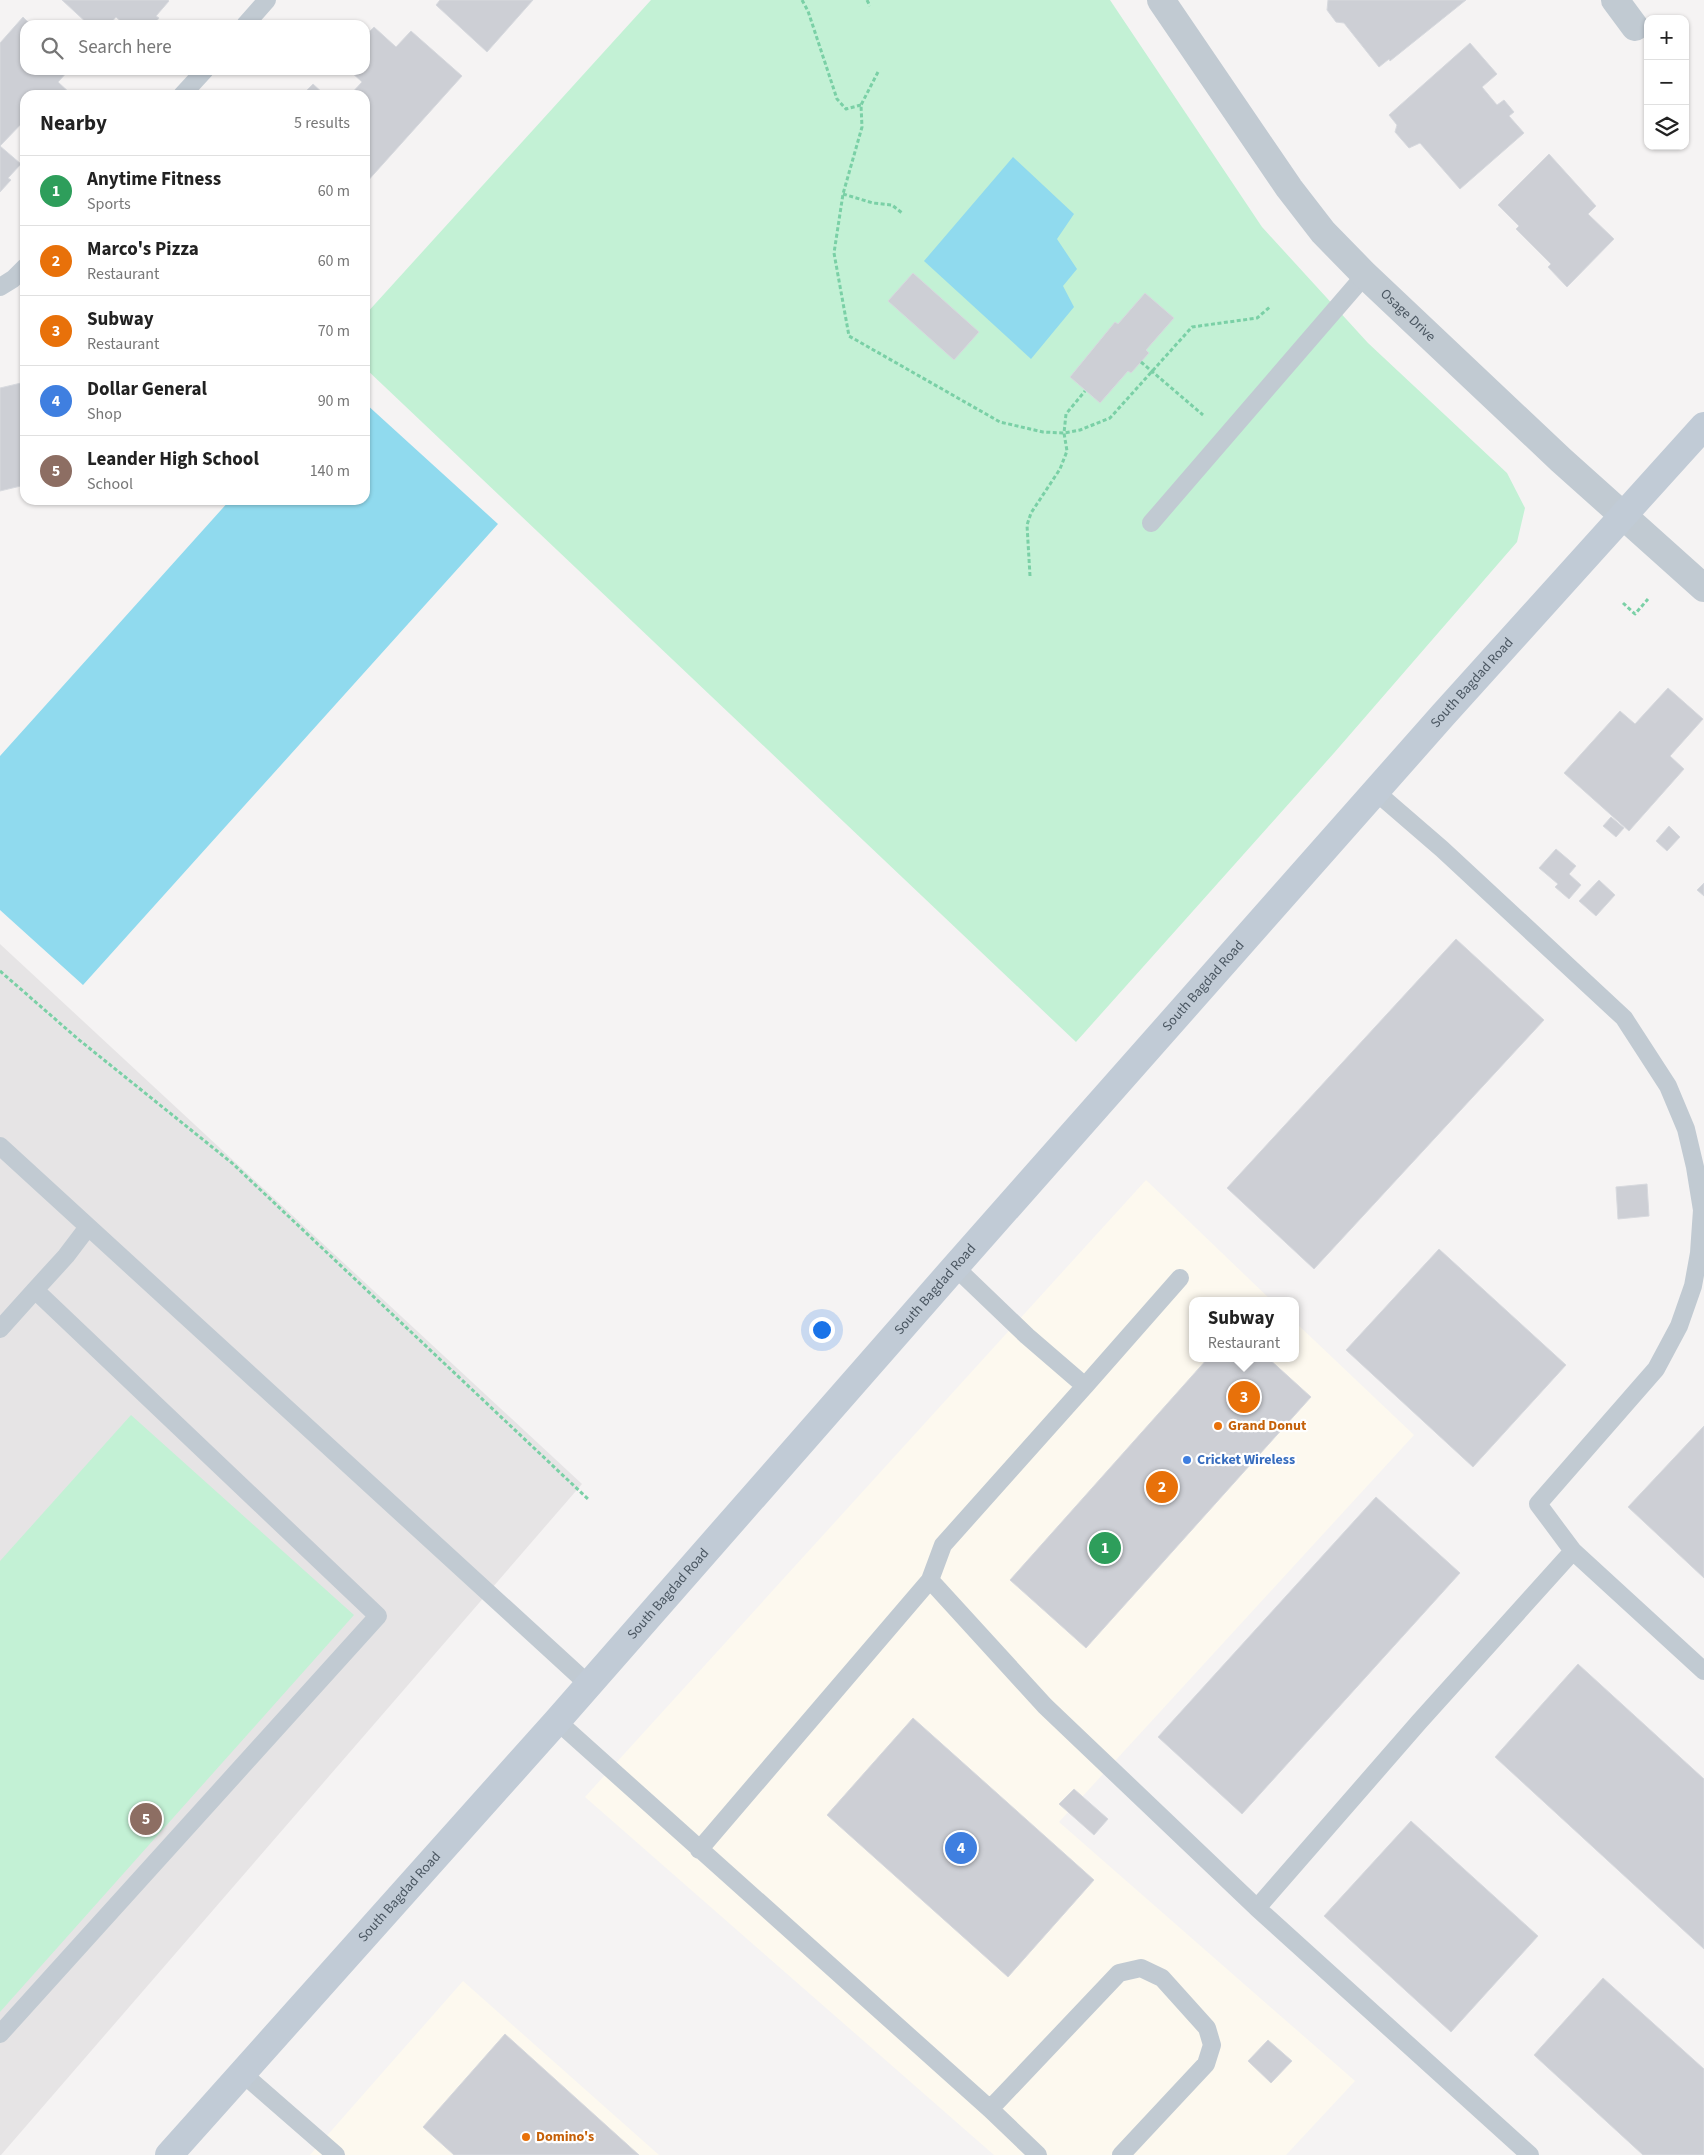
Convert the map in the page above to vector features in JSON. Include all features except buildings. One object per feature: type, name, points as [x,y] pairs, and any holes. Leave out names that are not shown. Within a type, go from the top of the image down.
[{"type":"main road","name":"South Bagdad Road","points":[[169,2155],[556,1721],[1450,708],[1625,516],[1704,426]]},
{"type":"street","name":"Osage Drive","points":[[1161,0],[1289,188],[1323,232],[1365,275],[1561,460],[1704,588]]},
{"type":"street","points":[[1615,0],[1635,27]]},
{"type":"lane","points":[[250,20],[268,0]]},
{"type":"lane","points":[[187,90],[200,75]]},
{"type":"lane","points":[[0,286],[13,279],[20,272]]},
{"type":"lane","points":[[1151,523],[1365,275]]},
{"type":"lane","points":[[1376,792],[1442,849],[1624,1018],[1645,1048],[1672,1095],[1686,1129],[1703,1210],[1699,1253],[1692,1286],[1678,1326],[1656,1369],[1538,1504],[1573,1551],[1704,1671]]},
{"type":"lane","points":[[0,1146],[588,1684]]},
{"type":"lane","points":[[0,1329],[66,1256],[88,1228]]},
{"type":"lane","points":[[955,1267],[1027,1336],[1085,1386]]},
{"type":"lane","points":[[699,1850],[930,1580],[943,1545],[1180,1278]]},
{"type":"lane","points":[[0,2034],[378,1616],[35,1290]]},
{"type":"lane","points":[[1257,1908],[1573,1551]]},
{"type":"lane","points":[[930,1580],[1045,1706],[1257,1908],[1530,2155]]},
{"type":"lane","points":[[556,1721],[990,2109],[1038,2155]]},
{"type":"lane","points":[[990,2109],[1119,1973],[1141,1968],[1162,1978],[1188,2006],[1207,2028],[1212,2046],[1206,2064],[1121,2155]]},
{"type":"lane","points":[[242,2073],[336,2155]]},
{"type":"path","points":[[802,0],[808,11],[837,99],[846,109],[861,105]]},
{"type":"path","points":[[867,0],[870,6]]},
{"type":"path","points":[[878,72],[861,105],[862,127],[843,194],[834,253],[849,336],[981,413],[1000,422],[1043,432],[1064,433],[1080,430],[1110,418],[1192,327],[1257,318],[1271,306]]},
{"type":"path","points":[[843,194],[873,203],[892,205],[902,213]]},
{"type":"path","points":[[1141,362],[1227,435]]},
{"type":"path","points":[[1030,576],[1026,525],[1031,513],[1060,469],[1067,452],[1064,433],[1066,414],[1086,391]]},
{"type":"path","points":[[1623,603],[1635,614],[1648,599]]},
{"type":"path","points":[[0,971],[78,1039],[232,1163],[588,1499]]},
{"type":"shaded area","points":[[0,944],[582,1484],[1,2155],[0,2155]]},
{"type":"shaded area","points":[[1146,1180],[1268,1297],[1189,1297],[1189,1362],[1299,1362],[1299,1326],[1414,1435],[1059,1822],[1355,2081],[1286,2155],[994,2155],[585,1797]]},
{"type":"shaded area","points":[[463,1981],[659,2155],[310,2155]]},
{"type":"green space","points":[[651,0],[1110,0],[1262,227],[1368,343],[1507,473],[1525,508],[1517,542],[1334,753],[1076,1042],[370,373],[370,309]]},
{"type":"green space","points":[[131,1415],[354,1615],[0,2012],[0,1561]]},
{"type":"water","points":[[1013,157],[1074,214],[1057,239],[1077,269],[1063,286],[1074,307],[1031,359],[924,261]]},
{"type":"water","points":[[370,408],[498,524],[83,985],[0,910],[0,756],[226,505],[370,505]]},
{"type":"place","name":"Subway","points":[[1244,1397]]},
{"type":"place","name":"Grand Donut","points":[[1218,1426]]},
{"type":"place","name":"Cricket Wireless","points":[[1187,1460]]},
{"type":"place","name":"Marco's Pizza","points":[[1162,1487]]},
{"type":"place","name":"Anytime Fitness","points":[[1105,1548]]},
{"type":"place","name":"Leander High School","points":[[146,1819]]},
{"type":"place","name":"Dollar General","points":[[961,1848]]},
{"type":"place","name":"Domino's","points":[[526,2137]]}]
